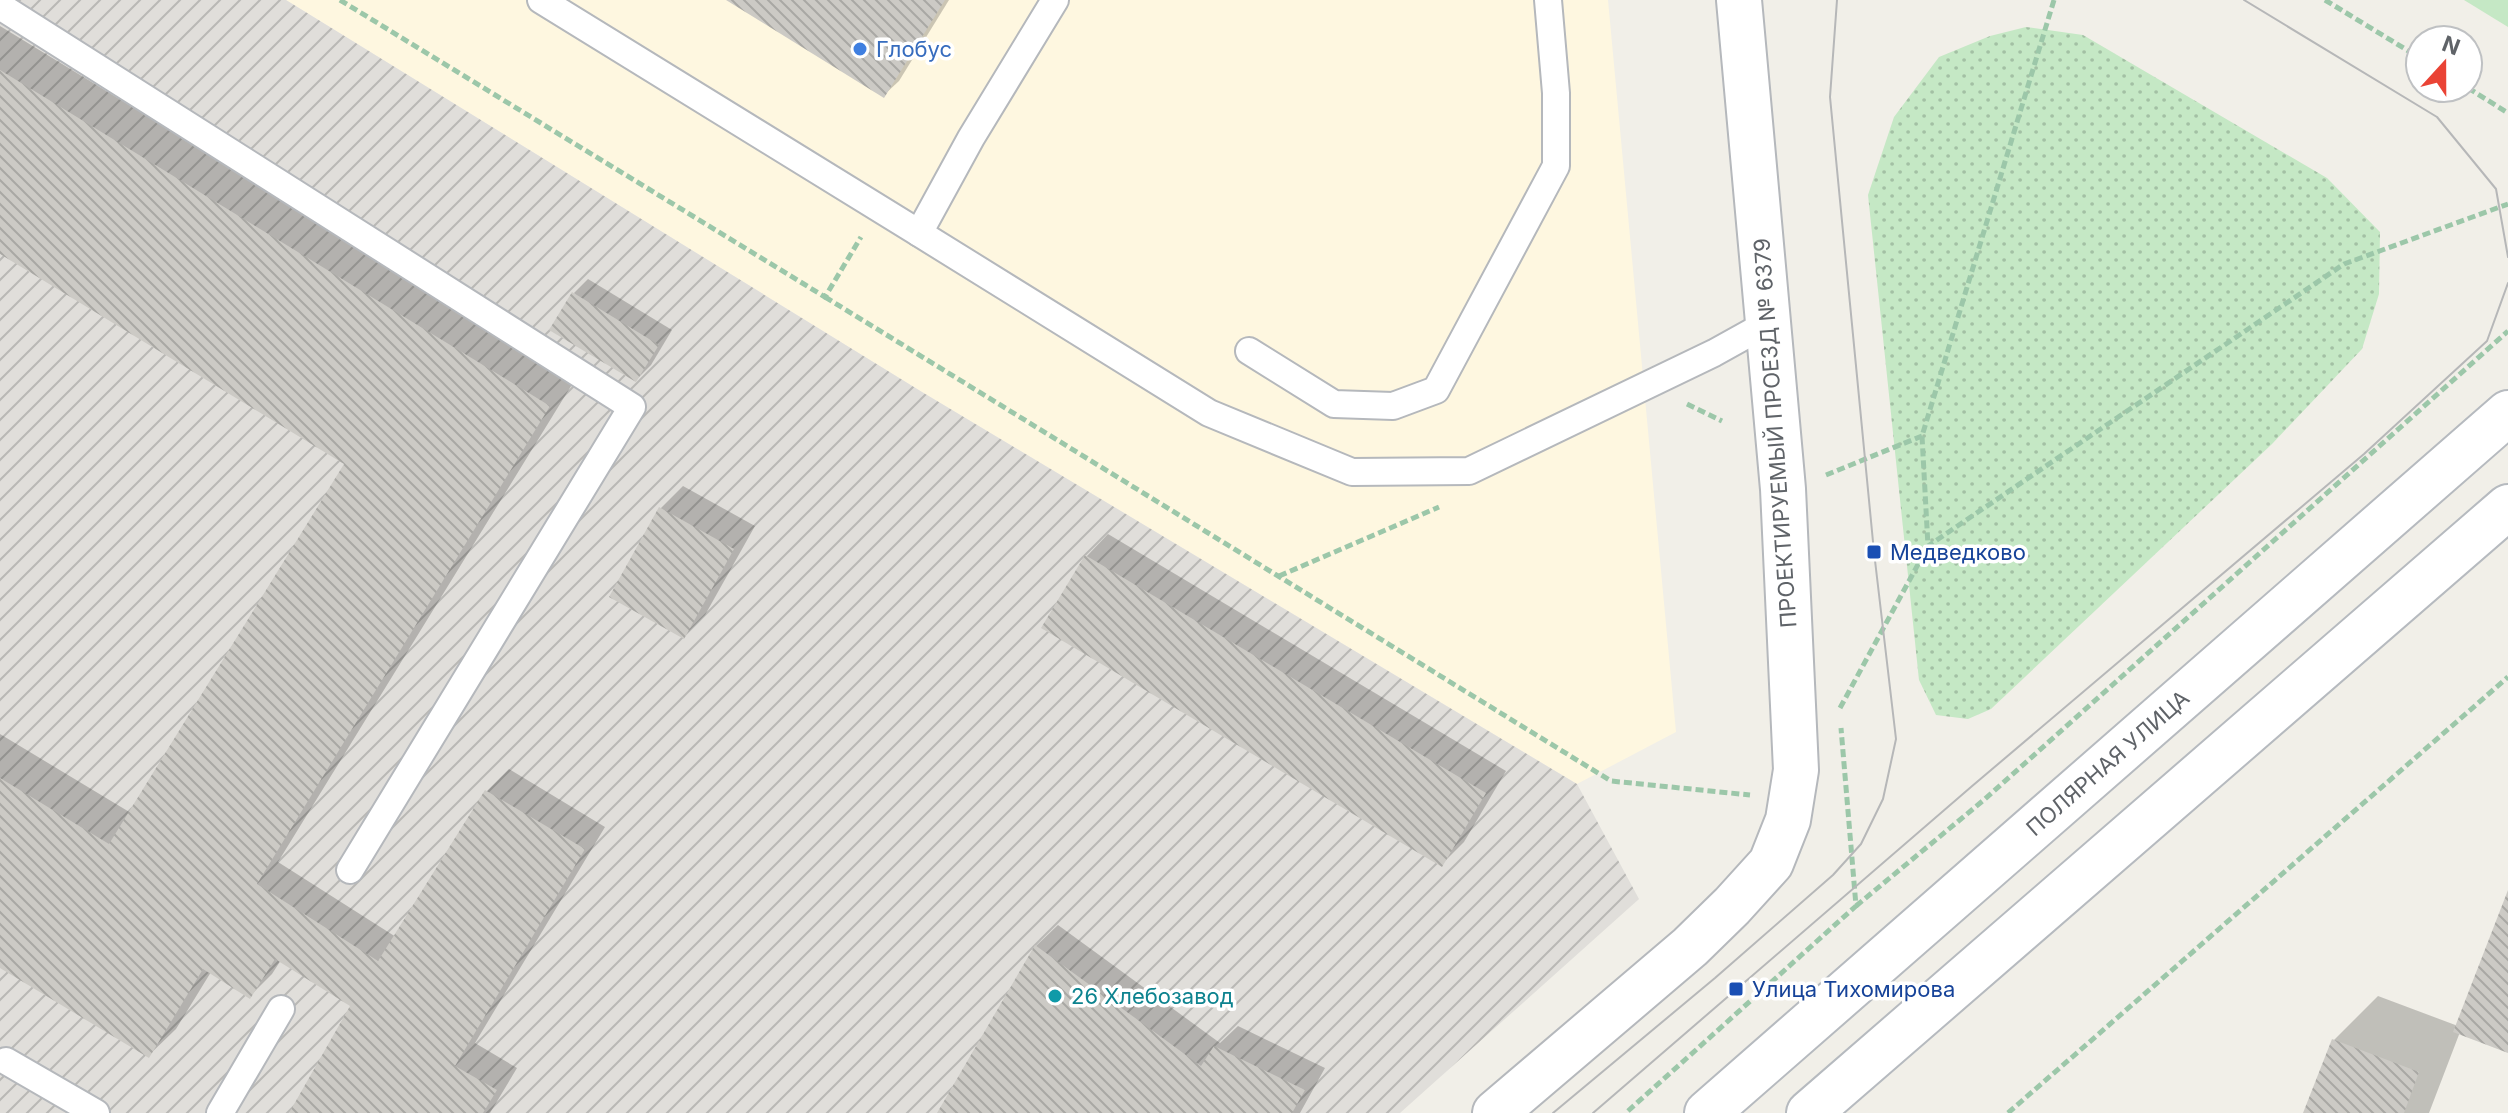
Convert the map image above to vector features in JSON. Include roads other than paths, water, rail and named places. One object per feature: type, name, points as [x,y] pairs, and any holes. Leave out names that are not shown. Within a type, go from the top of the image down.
[{"type":"main road","name":"ПРОЕКТИРУЕМЫЙ ПРОЕЗД № 6379","points":[[1507,1109],[1690,947],[1771,863],[1788,820],[1796,770],[1783,489],[1739,0]]},
{"type":"main road","name":"ПОЛЯРНАЯ УЛИЦА","points":[[1707,1113],[2508,413]]},
{"type":"main road","points":[[1809,1113],[2508,507]]},
{"type":"lane","points":[[541,0],[1209,413],[1352,472],[1469,471],[1714,353],[1768,323]]},
{"type":"lane","points":[[919,233],[971,138],[1055,0]]},
{"type":"lane","points":[[1249,351],[1334,404],[1393,406],[1436,390],[1556,166],[1556,93],[1548,0]]},
{"type":"lane","points":[[0,6],[632,407],[350,870]]},
{"type":"lane","points":[[220,1113],[281,1009]]},
{"type":"lane","points":[[2,1063],[96,1113]]},
{"type":"tram line","points":[[1553,1113],[1833,875],[1861,844],[1883,799],[1896,739],[1874,552],[1830,97],[1837,0]]},
{"type":"tram line","points":[[2244,0],[2437,117],[2496,189],[2508,257]]},
{"type":"tram line","points":[[1593,1113],[2364,454],[2487,341],[2508,283]]},
{"type":"place","name":"Глобус","points":[[860,49]]},
{"type":"place","name":"Медведково","points":[[1874,552]]},
{"type":"place","name":"Улица Тихомирова","points":[[1736,989]]},
{"type":"place","name":"26 Хлебозавод","points":[[1055,996]]}]
